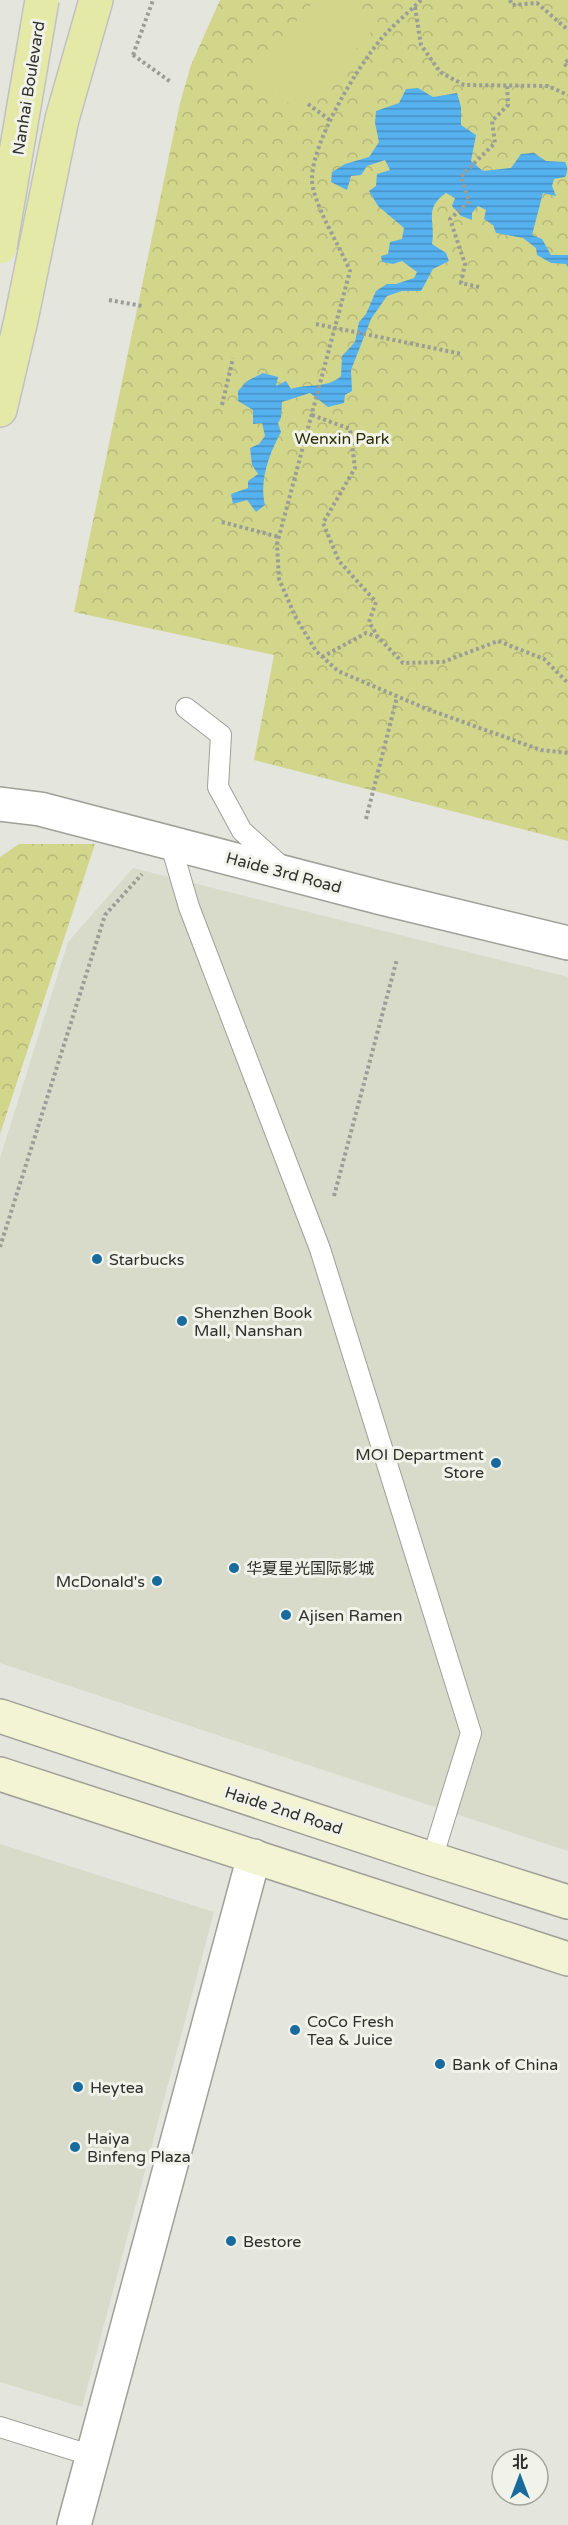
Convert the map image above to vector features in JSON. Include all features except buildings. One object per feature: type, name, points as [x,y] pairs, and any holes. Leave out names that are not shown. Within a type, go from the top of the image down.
[{"type":"main road","name":"Nanhai Boulevard","points":[[0,247],[42,0]]},
{"type":"main road","points":[[0,410],[24,309],[62,119],[95,2]]},
{"type":"street","name":"Haide 3rd Road","points":[[0,804],[40,809],[568,943]]},
{"type":"street","name":"Haide 2nd Road","points":[[0,1716],[568,1902]]},
{"type":"street","points":[[0,1773],[568,1959]]},
{"type":"street","points":[[74,2525],[254,1856]]},
{"type":"lane","points":[[186,708],[221,735],[218,787],[242,831],[289,873]]},
{"type":"lane","points":[[170,842],[189,907],[320,1249],[471,1733],[432,1859]]},
{"type":"lane","points":[[0,2427],[93,2456]]},
{"type":"path","points":[[153,0],[133,55],[172,83]]},
{"type":"path","points":[[421,0],[382,38],[349,86],[323,136],[312,179],[324,220],[340,247],[350,271],[337,327],[277,544],[279,579],[296,618],[316,651],[338,671],[397,696],[541,750],[568,753]]},
{"type":"path","points":[[510,0],[512,5],[537,3],[568,30]]},
{"type":"path","points":[[414,7],[421,45],[440,72],[464,85],[548,86],[568,95]]},
{"type":"path","points":[[568,60],[564,64],[568,67]]},
{"type":"path","points":[[478,286],[461,283],[465,264],[450,219],[469,202],[461,176],[495,143],[492,121],[508,105],[507,84]]},
{"type":"path","points":[[308,104],[331,121]]},
{"type":"path","points":[[109,300],[142,306]]},
{"type":"path","points":[[316,324],[462,354]]},
{"type":"path","points":[[222,405],[233,358]]},
{"type":"path","points":[[312,415],[350,429],[355,468],[323,523],[339,561],[376,602],[369,622],[378,638],[403,663],[443,662],[498,641],[544,659],[568,683]]},
{"type":"path","points":[[222,522],[279,537]]},
{"type":"path","points":[[322,657],[366,633],[378,638]]},
{"type":"path","points":[[366,819],[397,696]]},
{"type":"path","points":[[0,1247],[105,915],[170,842]]},
{"type":"path","points":[[320,1249],[397,959]]},
{"type":"shaded area","points":[[133,868],[568,977],[568,1851],[0,1663],[0,1158],[68,942]]},
{"type":"shaded area","name":"Haiya Binfeng Plaza","points":[[0,1844],[214,1912],[82,2407],[0,2382]]},
{"type":"green space","name":"Wenxin Park","points":[[220,0],[568,0],[568,841],[254,760],[274,655],[74,612],[180,103],[191,65]]},
{"type":"green space","points":[[315,0],[353,0],[379,23],[300,113],[252,72]]},
{"type":"green space","points":[[19,844],[95,844],[0,1134],[0,857]]},
{"type":"water","points":[[418,88],[433,97],[457,93],[461,107],[461,125],[476,135],[471,161],[483,171],[511,168],[521,154],[534,153],[546,161],[565,162],[567,173],[565,177],[554,179],[552,186],[556,196],[543,193],[532,235],[542,239],[551,255],[568,255],[568,267],[566,264],[551,263],[537,255],[536,248],[523,238],[496,233],[493,225],[484,219],[486,210],[478,206],[472,213],[472,220],[461,216],[452,206],[455,198],[446,193],[435,204],[433,210],[432,244],[446,253],[449,261],[433,269],[421,291],[402,291],[387,296],[371,319],[351,370],[352,391],[345,395],[344,403],[328,407],[310,393],[282,402],[281,418],[278,423],[281,432],[269,458],[264,477],[265,505],[256,512],[247,500],[233,504],[231,494],[248,488],[248,481],[258,474],[252,465],[250,448],[259,444],[265,436],[262,423],[253,424],[253,410],[238,401],[238,391],[247,381],[263,373],[278,377],[276,386],[286,381],[291,389],[336,380],[341,376],[342,356],[355,342],[359,322],[366,314],[376,291],[387,284],[396,284],[414,278],[417,272],[402,261],[393,264],[382,262],[381,256],[388,254],[390,242],[402,239],[404,228],[378,206],[369,191],[376,186],[377,174],[390,170],[385,160],[367,166],[361,175],[351,176],[347,190],[331,182],[332,172],[345,164],[369,157],[379,142],[375,123],[376,111],[399,103],[406,89]]},
{"type":"place","name":"Starbucks","points":[[97,1259]]},
{"type":"place","name":"Shenzhen Book Mall, Nanshan","points":[[182,1321]]},
{"type":"place","name":"MOI Department Store","points":[[496,1463]]},
{"type":"place","name":"华夏星光国际影城","points":[[234,1568]]},
{"type":"place","name":"McDonald's","points":[[157,1581]]},
{"type":"place","name":"Ajisen Ramen","points":[[286,1615]]},
{"type":"place","name":"CoCo Fresh Tea & Juice","points":[[295,2030]]},
{"type":"place","name":"Bank of China","points":[[440,2064]]},
{"type":"place","name":"Heytea","points":[[78,2087]]},
{"type":"place","name":"Haiya Binfeng Plaza","points":[[75,2147]]},
{"type":"place","name":"Bestore","points":[[231,2241]]}]
